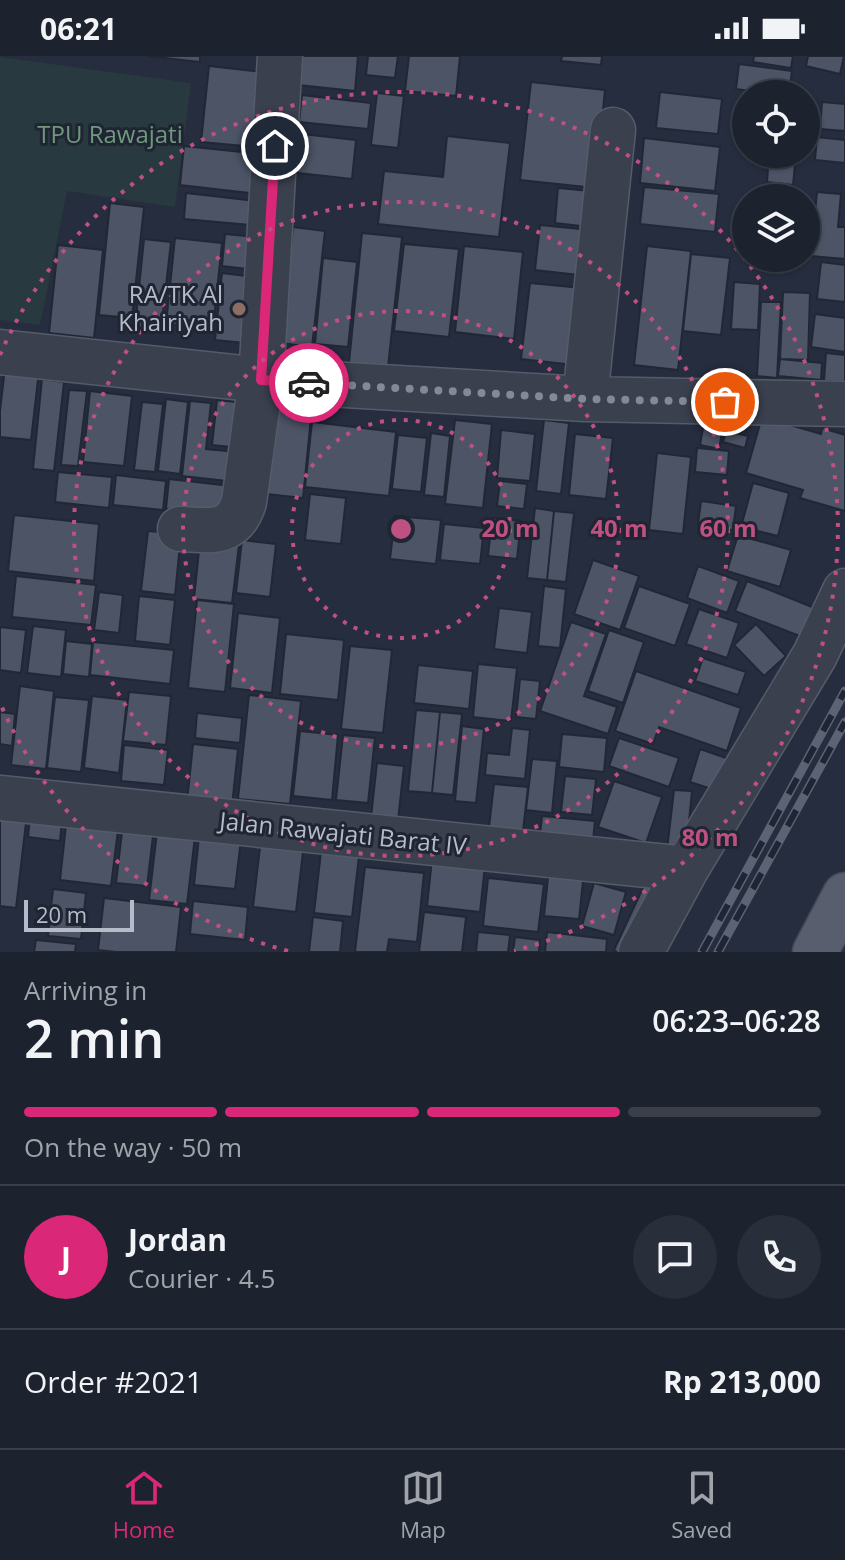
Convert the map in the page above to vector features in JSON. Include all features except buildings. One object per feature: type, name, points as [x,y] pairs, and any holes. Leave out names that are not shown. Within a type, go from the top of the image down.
[{"type":"main road","points":[[815,952],[845,895]]},
{"type":"street","points":[[180,529],[218,530],[228,526],[239,516],[244,502],[261,380],[280,56]]},
{"type":"street","points":[[585,399],[613,130]]},
{"type":"street","points":[[0,352],[261,380],[585,399],[845,404]]},
{"type":"street","points":[[641,952],[686,869],[815,655],[845,591]]},
{"type":"street","name":"Jalan Rawajati Barat IV","points":[[0,798],[686,869]]},
{"type":"green space","name":"TPU Rawajati","points":[[0,57],[191,83],[175,207],[67,191],[40,325],[0,320]]},
{"type":"railway","points":[[702,952],[845,691]]},
{"type":"railway","points":[[718,952],[845,722]]},
{"type":"way so far","points":[[309,383],[585,399],[725,402]]},
{"type":"place","name":"RA/TK Al Khairiyah","points":[[239,309]]},
{"type":"route","points":[[275,146],[261,380],[309,383]]}]
